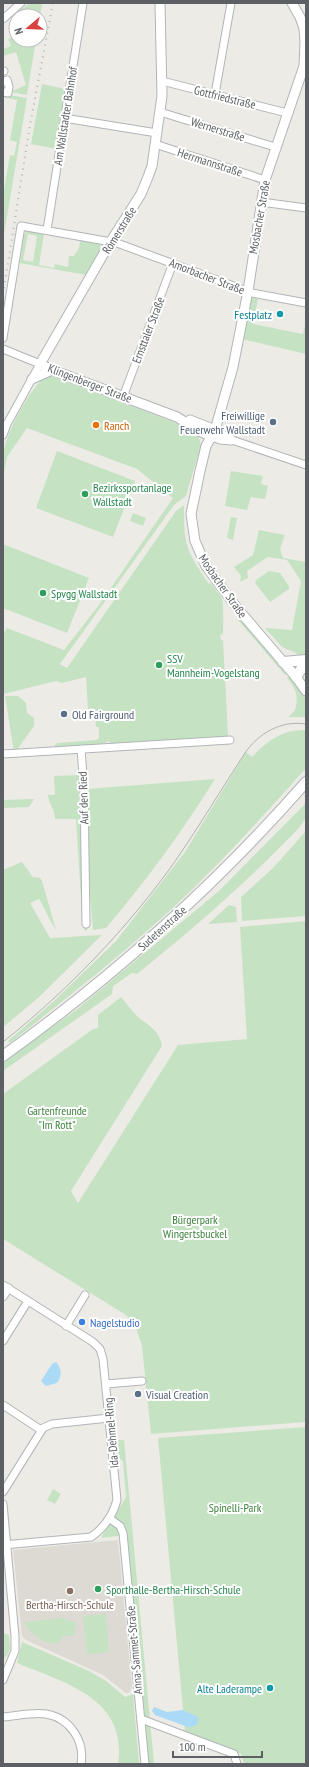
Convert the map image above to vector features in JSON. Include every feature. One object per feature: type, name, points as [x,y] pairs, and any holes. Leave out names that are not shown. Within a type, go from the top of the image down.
[{"type":"main road","points":[[283,662],[306,661]]},
{"type":"main road","points":[[296,677],[306,661]]},
{"type":"main road","points":[[296,677],[306,672]]},
{"type":"main road","name":"Sudetenstraße","points":[[3,1056],[71,1005],[176,916],[248,845],[306,782]]},
{"type":"main road","points":[[285,806],[306,793]]},
{"type":"street","points":[[3,19],[21,3]]},
{"type":"street","name":"Am Wallstadter Bahnhof","points":[[47,230],[83,3]]},
{"type":"street","name":"Römerstraße","points":[[3,435],[7,424],[40,364],[143,188],[152,166],[160,112],[162,81],[160,3]]},
{"type":"street","points":[[215,94],[231,3]]},
{"type":"street","name":"Mosbacher Straße","points":[[292,3],[300,17],[306,36],[304,66],[300,81],[275,147],[265,180],[248,291],[233,367],[213,433],[212,447],[199,479],[192,514],[195,541],[206,566],[231,600],[296,677]]},
{"type":"street","points":[[3,82],[7,80],[9,87],[8,93],[3,92]]},
{"type":"street","name":"Gottfriedstraße","points":[[162,81],[287,113]]},
{"type":"street","name":"Wernerstraße","points":[[160,112],[275,147]]},
{"type":"street","points":[[64,118],[157,133]]},
{"type":"street","name":"Herrmannstraße","points":[[155,144],[265,180]]},
{"type":"street","points":[[261,202],[306,208]]},
{"type":"street","name":"Amorbacher Straße","points":[[3,338],[21,226],[111,241],[248,291],[306,303]]},
{"type":"street","name":"Ernsttaler Straße","points":[[123,397],[173,263]]},
{"type":"street","name":"Klingenberger Straße","points":[[3,349],[52,370],[123,397],[177,417],[188,419],[213,433]]},
{"type":"street","points":[[32,379],[52,370]]},
{"type":"street","points":[[213,433],[306,465]]},
{"type":"street","points":[[296,677],[306,683]]},
{"type":"street","points":[[296,677],[306,691]]},
{"type":"street","points":[[3,754],[230,740]]},
{"type":"street","name":"Auf den Ried","points":[[81,749],[84,788],[86,924]]},
{"type":"street","points":[[3,1297],[6,1287]]},
{"type":"street","name":"Ida-Dehmel-Ring","points":[[5,1544],[91,1537],[100,1531],[109,1518],[117,1500],[106,1384],[103,1359],[100,1349],[93,1342],[6,1287]]},
{"type":"street","points":[[66,1326],[85,1295]]},
{"type":"street","points":[[3,1341],[28,1301]]},
{"type":"street","points":[[106,1384],[142,1381]]},
{"type":"street","points":[[3,1405],[41,1430]]},
{"type":"street","points":[[3,1490],[41,1430],[52,1424],[109,1418]]},
{"type":"street","points":[[3,1504],[5,1544],[15,1636],[15,1651],[3,1680]]},
{"type":"street","name":"Anna-Sammet-Straße","points":[[109,1518],[120,1526],[123,1533],[144,1720],[145,1764]]},
{"type":"street","points":[[3,1717],[42,1714],[62,1721],[72,1729],[80,1742],[82,1752],[81,1764]]},
{"type":"street","points":[[144,1720],[234,1754],[237,1764]]},
{"type":"shaded area","name":"Bertha-Hirsch-Schule","points":[[118,1540],[132,1688],[129,1693],[126,1693],[103,1675],[26,1640],[22,1636],[13,1550]]},
{"type":"green space","points":[[30,3],[42,3],[41,8],[23,8]]},
{"type":"green space","points":[[8,47],[35,48],[27,95],[10,92],[26,85],[16,52],[3,56],[3,49]]},
{"type":"green space","points":[[42,84],[66,89],[57,149],[31,144]]},
{"type":"green space","points":[[3,94],[27,98],[3,240],[3,196],[10,155],[14,156],[17,142],[10,140],[17,100],[3,97]]},
{"type":"green space","points":[[28,231],[44,234],[39,265],[54,268],[55,264],[68,267],[69,256],[74,256],[79,248],[80,241],[100,244],[100,250],[86,275],[20,263],[24,234]],"holes":[[[28,234],[37,236],[33,262],[23,260]]]},
{"type":"green space","points":[[250,297],[258,299],[253,324],[303,334],[306,321],[306,354],[242,339]]},
{"type":"green space","points":[[47,374],[189,428],[198,435],[201,445],[186,496],[174,505],[60,664],[67,668],[176,511],[184,505],[186,543],[194,562],[201,573],[209,584],[211,583],[223,601],[223,634],[220,635],[221,640],[223,640],[228,735],[225,739],[111,744],[109,741],[95,747],[55,749],[55,745],[57,743],[96,740],[99,738],[99,727],[96,727],[94,708],[88,709],[86,677],[62,683],[56,681],[3,694],[3,635],[7,628],[64,650],[99,605],[173,498],[137,469],[27,428],[7,457],[3,477],[3,455],[9,434],[19,412]]},
{"type":"green space","name":"Bezirkssportanlage Wallstadt","points":[[57,451],[135,481],[113,537],[36,508]]},
{"type":"green space","points":[[231,471],[263,476],[261,484],[268,486],[265,499],[251,497],[247,510],[225,506]]},
{"type":"green space","points":[[133,513],[146,518],[143,526],[130,521]]},
{"type":"green space","points":[[231,517],[237,518],[233,540],[227,538]]},
{"type":"green space","points":[[259,530],[285,535],[280,549],[283,558],[306,562],[306,656],[302,658],[294,652],[282,647],[265,628],[292,630],[301,581],[287,560],[268,557],[247,571],[248,578],[240,582],[241,576],[234,567],[253,555]]},
{"type":"green space","name":"Spvgg Wallstadt","points":[[3,544],[89,578],[67,633],[3,608]]},
{"type":"green space","points":[[269,571],[280,573],[289,586],[289,589],[270,602],[255,583],[256,580]]},
{"type":"green space","points":[[237,619],[242,621],[287,673],[285,675]]},
{"type":"green space","points":[[289,676],[306,695],[306,717],[289,717],[295,710],[297,696],[293,685],[287,678]]},
{"type":"green space","points":[[5,696],[18,696],[26,703],[27,713],[34,718],[34,726],[14,752]]},
{"type":"green space","points":[[298,730],[306,730],[306,768],[233,848],[195,887],[137,940],[10,1043],[8,1041],[54,1001],[116,941],[185,852],[246,752],[252,757],[269,741],[276,737]]},
{"type":"green space","points":[[80,775],[82,779],[89,926],[86,931],[83,928],[76,819],[55,819],[48,795],[55,795],[54,776]]},
{"type":"green space","points":[[215,779],[177,837],[121,910],[106,928],[93,930],[90,894],[86,789]]},
{"type":"green space","points":[[34,799],[29,807],[3,808],[3,800]]},
{"type":"green space","points":[[306,803],[306,818],[297,830],[219,905],[137,974],[132,973],[113,986],[112,994],[3,1071],[3,1062],[76,1010],[219,891]]},
{"type":"green space","points":[[306,831],[306,916],[242,921],[241,897],[273,868]]},
{"type":"green space","points":[[22,862],[33,877],[40,878],[42,881],[56,930],[39,899],[30,903],[50,938],[102,935],[38,998],[3,1027],[3,870]]},
{"type":"green space","points":[[229,905],[236,907],[237,922],[208,924]]},
{"type":"green space","name":"Bürgerpark Wingertsbuckel","points":[[306,921],[306,1422],[151,1434],[142,1346],[136,1328],[126,1315],[3,1239],[3,1094],[93,1029],[98,1028],[98,1015],[121,997],[131,1010],[159,1036],[162,1046],[71,1191],[78,1203],[178,1045],[247,1039],[240,927]]},
{"type":"green space","name":"Spinelli-Park","points":[[306,1427],[306,1764],[244,1764],[241,1754],[185,1731],[158,1438]]},
{"type":"green space","points":[[117,1440],[124,1440],[154,1764],[148,1764],[126,1535],[102,1538],[126,1497],[123,1461],[118,1457]]},
{"type":"green space","points":[[53,1489],[61,1494],[55,1504],[47,1500]]},
{"type":"green space","points":[[106,1614],[109,1652],[87,1654],[83,1616]]},
{"type":"green space","points":[[61,1618],[76,1623],[74,1635],[63,1636],[59,1642],[53,1644],[41,1640],[25,1626],[25,1622]]},
{"type":"green space","points":[[3,1633],[9,1635],[10,1648],[7,1656],[3,1659]]},
{"type":"green space","points":[[22,1642],[89,1671],[106,1681],[125,1697],[133,1694],[139,1764],[118,1764],[118,1742],[113,1723],[103,1708],[89,1696],[73,1686],[17,1663]]},
{"type":"water","points":[[56,1362],[61,1372],[60,1378],[57,1383],[46,1386],[41,1381],[52,1364]]},
{"type":"water","points":[[154,1707],[167,1712],[183,1710],[198,1717],[198,1724],[188,1727],[155,1715],[152,1711]]},
{"type":"tram line","points":[[3,1042],[74,979],[138,910],[176,860],[245,753],[257,739],[279,726],[297,723],[306,724]]},
{"type":"railway","points":[[3,294],[30,125],[53,3]]},
{"type":"place","name":"Festplatz","points":[[280,314]]},
{"type":"place","name":"Freiwillige Feuerwehr Wallstadt","points":[[273,422]]},
{"type":"place","name":"Ranch","points":[[96,425]]},
{"type":"place","name":"Bezirkssportanlage Wallstadt","points":[[85,494]]},
{"type":"place","name":"Spvgg Wallstadt","points":[[43,593]]},
{"type":"place","name":"SSV Mannheim-Vogelstang","points":[[159,665]]},
{"type":"place","name":"Old Fairground","points":[[64,714]]},
{"type":"place","name":"Nagelstudio","points":[[82,1322]]},
{"type":"place","name":"Visual Creation","points":[[138,1394]]},
{"type":"place","name":"Sporthalle-Bertha-Hirsch-Schule","points":[[98,1589]]},
{"type":"place","name":"Bertha-Hirsch-Schule","points":[[70,1591]]},
{"type":"place","name":"Alte Laderampe","points":[[270,1688]]},
{"type":"park label","name":"Gartenfreunde \"Im Rott\"","points":[[57,1117]]}]
